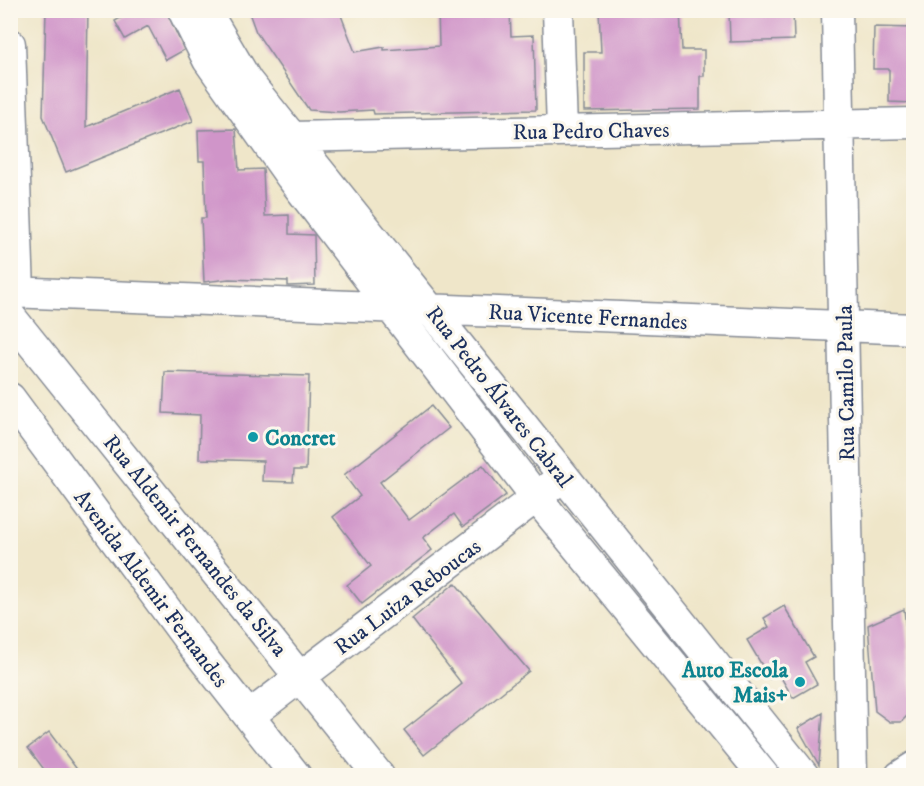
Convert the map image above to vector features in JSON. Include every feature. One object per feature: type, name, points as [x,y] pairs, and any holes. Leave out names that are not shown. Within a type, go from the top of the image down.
[{"type":"street","name":"Rua Pedro Álvares Cabral","points":[[183,10],[208,60],[431,309],[804,776]]},
{"type":"street","name":"Rua Pedro Álvares Cabral","points":[[205,10],[282,144],[391,307],[536,497],[764,776]]},
{"type":"street","points":[[558,10],[562,130]]},
{"type":"street","name":"Rua Camilo Paula","points":[[837,10],[851,766]]},
{"type":"street","points":[[10,44],[13,300]]},
{"type":"street","name":"Rua Pedro Chaves","points":[[282,144],[562,130],[914,123]]},
{"type":"street","name":"Rua Vicente Fernandes","points":[[13,300],[391,307],[914,329]]},
{"type":"street","name":"Rua Aldemir Fernandes da Silva","points":[[13,300],[379,776]]},
{"type":"street","name":"Avenida Aldemir Fernandes","points":[[10,398],[184,634],[296,776]]},
{"type":"street","name":"Rua Luiza Reboucas","points":[[249,716],[564,476]]},
{"type":"street","points":[[900,776],[914,767]]},
{"type":"building","points":[[46,10],[88,10],[86,127],[180,88],[193,121],[66,172],[43,116]]},
{"type":"building","points":[[135,10],[166,10],[184,50],[166,60],[148,26],[125,39],[115,21]]},
{"type":"building","points":[[248,10],[339,10],[355,52],[384,47],[384,50],[439,46],[438,10],[510,10],[511,36],[534,35],[536,110],[374,114],[373,110],[339,112],[309,110],[256,32]]},
{"type":"building","points":[[599,10],[680,10],[682,50],[704,50],[704,76],[700,76],[700,109],[584,111],[584,52],[601,52]]},
{"type":"building","points":[[729,10],[793,10],[794,40],[730,42]]},
{"type":"building","points":[[874,27],[914,28],[914,103],[889,102],[889,69],[873,69]]},
{"type":"building","points":[[236,129],[239,170],[263,169],[265,216],[289,215],[289,234],[314,235],[315,285],[288,286],[288,281],[229,279],[204,282],[201,218],[206,218],[204,161],[199,161],[198,130]]},
{"type":"building","name":"Concret","points":[[165,372],[309,376],[306,470],[294,470],[293,482],[262,481],[263,461],[199,459],[200,415],[163,413]]},
{"type":"building","points":[[431,406],[449,428],[380,482],[409,520],[483,465],[506,495],[463,527],[454,514],[423,538],[432,550],[362,604],[347,585],[371,566],[333,517],[360,496],[344,475]]},
{"type":"building","points":[[455,583],[529,671],[424,755],[404,730],[462,684],[412,619]]},
{"type":"building","name":"Auto Escola Mais+","points":[[784,606],[814,657],[805,662],[817,684],[793,698],[779,674],[770,679],[747,640],[769,627],[764,618]]},
{"type":"building","points":[[904,609],[914,709],[901,722],[890,722],[875,711],[868,625]]},
{"type":"building","points":[[823,713],[819,765],[798,728]]},
{"type":"building","points":[[49,732],[82,776],[49,776],[28,748]]},
{"type":"place","name":"Concret","points":[[253,437]]},
{"type":"place","name":"Auto Escola Mais+","points":[[800,682]]}]
